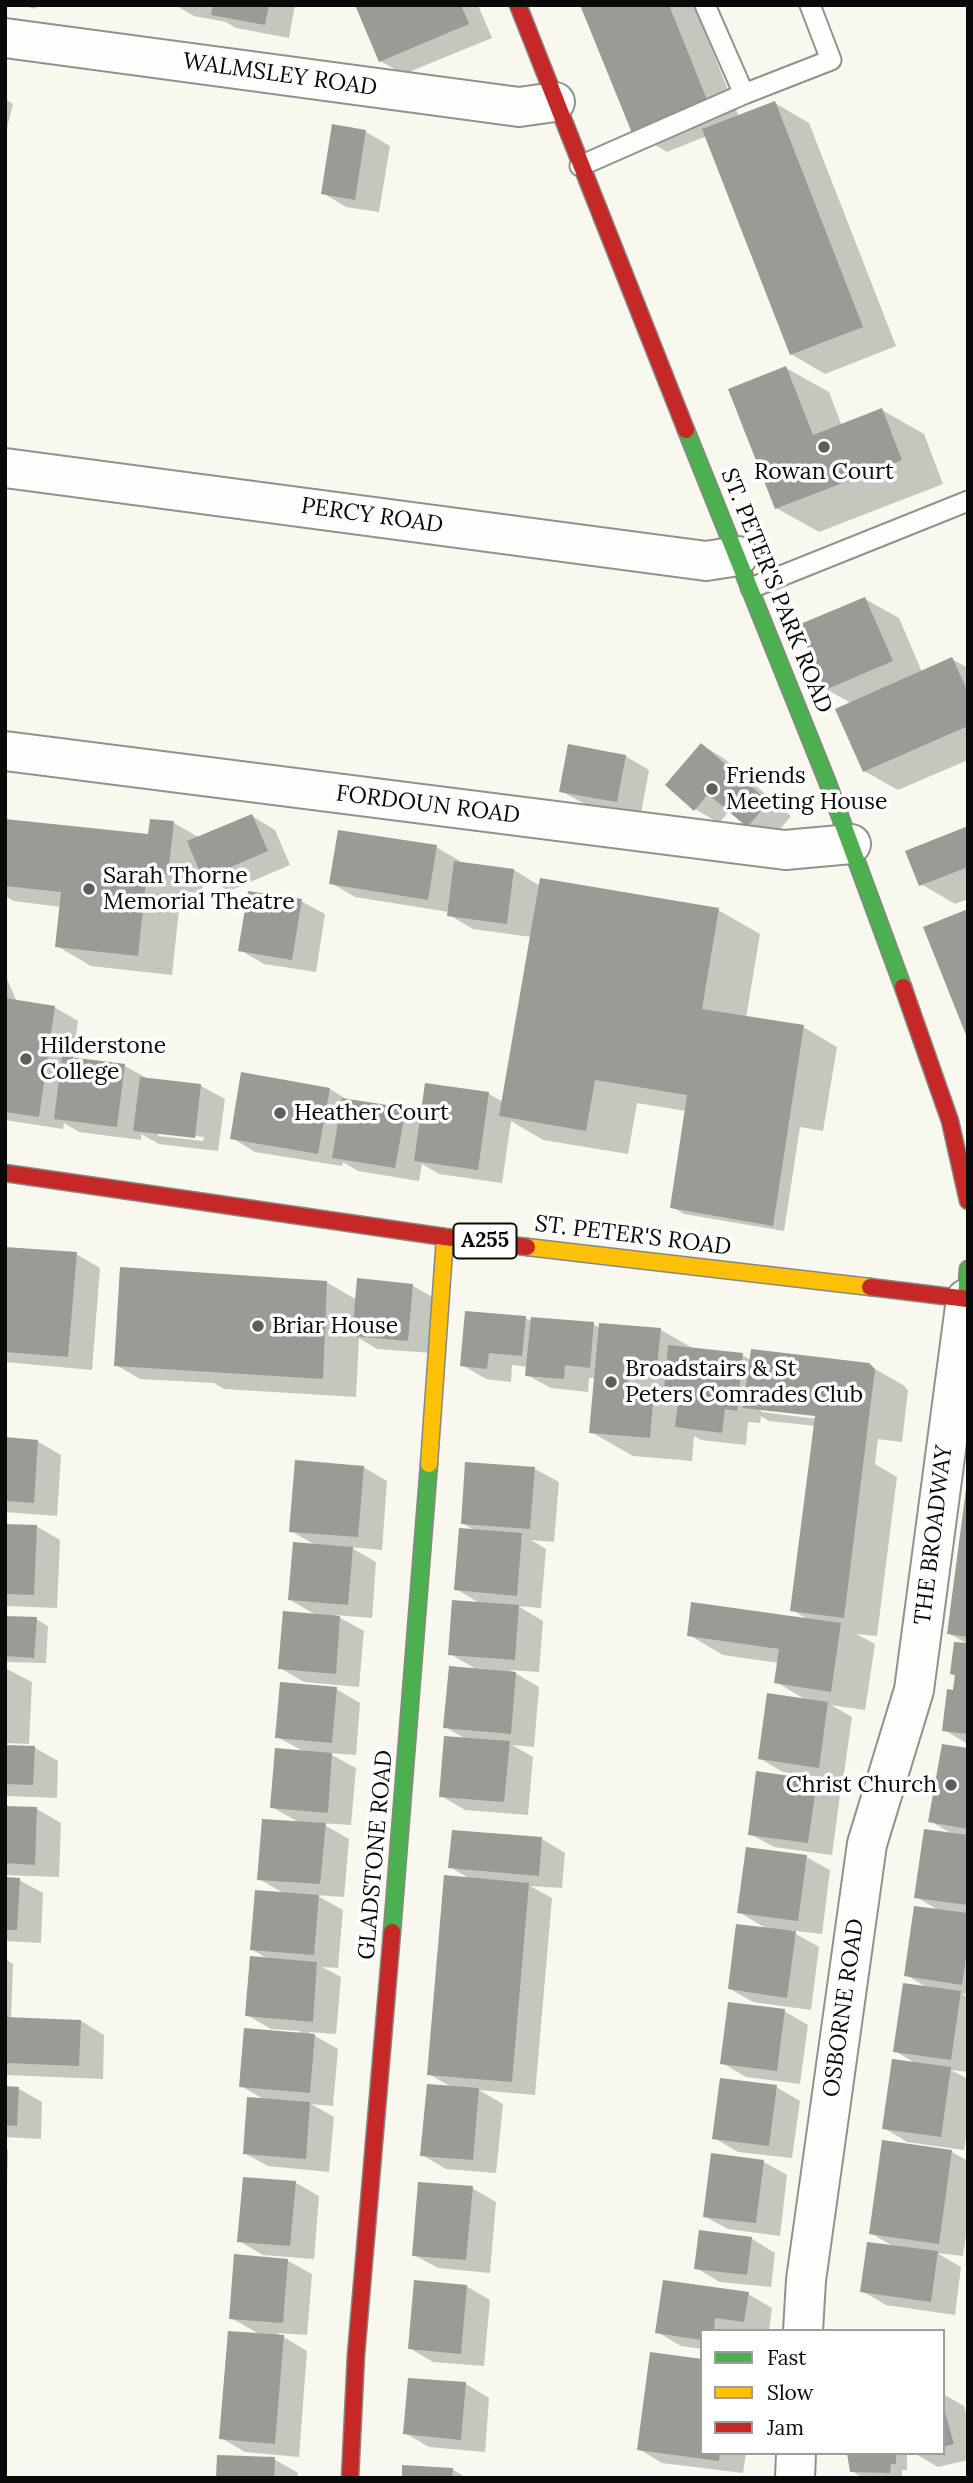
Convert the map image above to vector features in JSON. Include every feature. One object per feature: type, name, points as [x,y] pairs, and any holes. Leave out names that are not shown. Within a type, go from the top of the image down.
[{"type":"main road","name":"ST. PETER'S PARK ROAD","points":[[518,5],[851,844],[925,1047],[954,1138],[968,1200]]},
{"type":"main road","name":"ST. PETER'S ROAD","points":[[5,1173],[445,1237],[967,1289]]},
{"type":"main road","name":"GLADSTONE ROAD","points":[[350,2478],[356,2354],[409,1738],[445,1237]]},
{"type":"street","name":"WALMSLEY ROAD","points":[[5,38],[519,107],[555,102]]},
{"type":"street","name":"PERCY ROAD","points":[[5,468],[706,561],[744,572]]},
{"type":"street","name":"FORDOUN ROAD","points":[[5,751],[785,850],[851,844]]},
{"type":"street","name":"THE BROADWAY","points":[[914,1690],[967,1289]]},
{"type":"street","name":"OSBORNE ROAD","points":[[803,2329],[806,2280],[867,1844],[914,1690]]},
{"type":"street","points":[[795,2478],[796,2455]]},
{"type":"lane","points":[[705,5],[744,94]]},
{"type":"lane","points":[[580,166],[744,94],[831,60],[810,5]]},
{"type":"lane","points":[[744,572],[968,500]]},
{"type":"building","points":[[213,5],[269,5],[265,25],[211,15]]},
{"type":"building","points":[[355,5],[461,5],[469,24],[379,62]]},
{"type":"building","points":[[580,5],[669,5],[708,102],[632,133]]},
{"type":"building","points":[[775,101],[863,327],[790,355],[702,129]]},
{"type":"building","points":[[332,124],[366,130],[355,200],[321,194]]},
{"type":"building","name":"Rowan Court","points":[[786,366],[813,435],[882,408],[902,460],[775,509],[728,389]]},
{"type":"building","points":[[865,597],[893,661],[825,690],[798,625]]},
{"type":"building","points":[[952,657],[968,692],[968,726],[863,772],[835,709]]},
{"type":"building","name":"Friends Meeting House","points":[[701,743],[769,802],[747,827],[708,794],[694,811],[665,785]]},
{"type":"building","points":[[568,744],[626,755],[617,802],[559,792]]},
{"type":"building","points":[[252,814],[268,851],[203,879],[187,841]]},
{"type":"building","name":"Sarah Thorne Memorial Theatre","points":[[5,819],[148,834],[150,819],[174,821],[168,875],[147,872],[138,956],[55,947],[61,892],[5,886]]},
{"type":"building","points":[[968,826],[968,867],[919,886],[905,851]]},
{"type":"building","points":[[338,830],[437,845],[428,900],[329,884]]},
{"type":"building","points":[[454,861],[514,869],[507,924],[447,916]]},
{"type":"building","points":[[540,878],[719,908],[702,1009],[804,1025],[773,1226],[670,1208],[687,1095],[595,1080],[586,1131],[499,1116]]},
{"type":"building","points":[[248,891],[302,899],[292,960],[238,951]]},
{"type":"building","points":[[968,909],[968,1040],[923,927]]},
{"type":"building","name":"Hilderstone College","points":[[5,998],[55,1006],[39,1117],[5,1112]]},
{"type":"building","points":[[62,1056],[125,1064],[117,1127],[54,1119]]},
{"type":"building","name":"Heather Court","points":[[241,1072],[330,1088],[318,1154],[230,1139]]},
{"type":"building","points":[[140,1077],[201,1084],[195,1138],[133,1131]]},
{"type":"building","points":[[425,1083],[489,1092],[478,1170],[414,1161]]},
{"type":"building","points":[[342,1098],[406,1108],[395,1168],[332,1158]]},
{"type":"building","points":[[5,1247],[77,1252],[68,1357],[5,1352]]},
{"type":"building","name":"Briar House","points":[[120,1267],[327,1281],[323,1379],[114,1366]]},
{"type":"building","points":[[357,1278],[413,1284],[408,1341],[352,1336]]},
{"type":"building","points":[[465,1311],[526,1316],[522,1356],[489,1353],[487,1369],[460,1366]]},
{"type":"building","points":[[531,1317],[594,1322],[590,1368],[565,1365],[564,1379],[525,1376]]},
{"type":"building","name":"Broadstairs & St Peters Comrades Club","points":[[599,1323],[661,1328],[656,1376],[629,1373],[628,1389],[654,1391],[650,1438],[589,1433]]},
{"type":"building","points":[[668,1345],[743,1353],[737,1411],[725,1409],[722,1433],[675,1427],[678,1402],[663,1401]]},
{"type":"building","points":[[751,1349],[869,1363],[875,1369],[844,1618],[790,1611],[815,1416],[743,1408]]},
{"type":"building","points":[[5,1437],[38,1440],[34,1503],[5,1501]]},
{"type":"building","points":[[295,1460],[364,1466],[358,1537],[289,1532]]},
{"type":"building","points":[[465,1462],[535,1467],[530,1529],[461,1524]]},
{"type":"building","points":[[968,1489],[968,1637],[947,1634]]},
{"type":"building","points":[[5,1524],[37,1525],[34,1595],[5,1594]]},
{"type":"building","points":[[459,1528],[522,1533],[517,1596],[454,1590]]},
{"type":"building","points":[[293,1542],[353,1547],[348,1605],[288,1600]]},
{"type":"building","points":[[452,1600],[519,1605],[515,1660],[448,1655]]},
{"type":"building","points":[[691,1602],[841,1623],[831,1692],[774,1683],[779,1649],[687,1636]]},
{"type":"building","points":[[283,1611],[340,1616],[336,1674],[278,1669]]},
{"type":"building","points":[[5,1616],[37,1617],[34,1658],[5,1656]]},
{"type":"building","points":[[954,1642],[968,1643],[968,1734],[942,1731],[947,1689],[953,1690],[955,1675],[950,1674]]},
{"type":"building","points":[[449,1666],[516,1672],[511,1734],[443,1728]]},
{"type":"building","points":[[280,1682],[337,1687],[332,1743],[275,1738]]},
{"type":"building","points":[[767,1693],[828,1702],[819,1768],[758,1759]]},
{"type":"building","points":[[444,1736],[510,1741],[504,1802],[439,1797]]},
{"type":"building","name":"Christ Church","points":[[942,1744],[968,1748],[968,1829],[928,1822]]},
{"type":"building","points":[[5,1745],[35,1746],[33,1785],[5,1784]]},
{"type":"building","points":[[275,1748],[332,1753],[328,1813],[270,1808]]},
{"type":"building","points":[[756,1771],[817,1780],[808,1843],[748,1835]]},
{"type":"building","points":[[5,1806],[37,1807],[35,1865],[5,1863]]},
{"type":"building","points":[[262,1819],[326,1823],[320,1884],[257,1880]]},
{"type":"building","points":[[924,1829],[968,1835],[968,1905],[914,1898]]},
{"type":"building","points":[[452,1830],[542,1837],[539,1876],[448,1868]]},
{"type":"building","points":[[746,1847],[807,1855],[798,1921],[737,1913]]},
{"type":"building","points":[[444,1875],[529,1883],[512,2082],[427,2075]]},
{"type":"building","points":[[5,1877],[20,1878],[17,1930],[5,1930]]},
{"type":"building","points":[[255,1890],[319,1895],[314,1955],[250,1950]]},
{"type":"building","points":[[914,1906],[968,1913],[968,1945],[962,1985],[904,1976]]},
{"type":"building","points":[[736,1924],[796,1931],[787,1998],[728,1989]]},
{"type":"building","points":[[250,1956],[317,1962],[313,2022],[245,2016]]},
{"type":"building","points":[[903,1983],[961,1991],[951,2060],[893,2052]]},
{"type":"building","points":[[728,2002],[785,2009],[777,2071],[720,2064]]},
{"type":"building","points":[[5,2017],[81,2020],[79,2066],[5,2063]]},
{"type":"building","points":[[244,2028],[315,2034],[310,2093],[239,2087]]},
{"type":"building","points":[[892,2059],[951,2067],[941,2137],[882,2129]]},
{"type":"building","points":[[720,2078],[777,2085],[769,2146],[712,2139]]},
{"type":"building","points":[[427,2084],[479,2088],[473,2160],[420,2156]]},
{"type":"building","points":[[5,2086],[19,2087],[17,2126],[5,2125]]},
{"type":"building","points":[[247,2097],[310,2102],[306,2159],[243,2154]]},
{"type":"building","points":[[882,2140],[952,2150],[939,2244],[869,2234]]},
{"type":"building","points":[[711,2153],[764,2160],[756,2223],[703,2217]]},
{"type":"building","points":[[243,2177],[296,2181],[290,2246],[237,2242]]},
{"type":"building","points":[[418,2182],[473,2186],[466,2260],[412,2256]]},
{"type":"building","points":[[699,2230],[752,2237],[747,2275],[694,2269]]},
{"type":"building","points":[[867,2242],[938,2251],[931,2302],[860,2292]]},
{"type":"building","points":[[234,2254],[288,2259],[283,2323],[229,2319]]},
{"type":"building","points":[[414,2280],[467,2285],[461,2354],[408,2349]]},
{"type":"building","points":[[663,2280],[749,2292],[744,2322],[715,2318],[714,2329],[700,2329],[700,2340],[655,2333]]},
{"type":"building","points":[[228,2331],[284,2335],[275,2444],[219,2439]]},
{"type":"building","points":[[650,2352],[700,2359],[700,2455],[720,2455],[719,2461],[637,2450]]},
{"type":"building","points":[[408,2378],[466,2382],[461,2440],[403,2434]]},
{"type":"building","points":[[945,2412],[954,2444],[945,2446]]},
{"type":"building","points":[[217,2455],[275,2457],[274,2478],[216,2478]]},
{"type":"building","points":[[847,2455],[896,2455],[896,2464],[891,2464],[890,2473],[850,2472]]},
{"type":"building","points":[[402,2465],[453,2468],[452,2478],[402,2478]]},
{"type":"traffic: fast","points":[[686,430],[827,781],[903,987]]},
{"type":"traffic: fast","points":[[966,1299],[968,1269]]},
{"type":"traffic: fast","points":[[392,1932],[429,1464]]},
{"type":"traffic: slow","points":[[429,1464],[445,1237]]},
{"type":"traffic: slow","points":[[527,1247],[870,1287]]},
{"type":"traffic: jam","points":[[518,5],[686,430]]},
{"type":"traffic: jam","points":[[903,987],[950,1121],[968,1201]]},
{"type":"traffic: jam","points":[[5,1173],[527,1247]]},
{"type":"traffic: jam","points":[[870,1287],[968,1299]]},
{"type":"traffic: jam","points":[[350,2478],[356,2355],[392,1932]]},
{"type":"place","name":"Rowan Court","points":[[824,447]]},
{"type":"place","name":"Friends Meeting House","points":[[712,789]]},
{"type":"place","name":"Sarah Thorne Memorial Theatre","points":[[89,889]]},
{"type":"place","name":"Hilderstone College","points":[[26,1059]]},
{"type":"place","name":"Heather Court","points":[[280,1113]]},
{"type":"place","name":"Briar House","points":[[258,1326]]},
{"type":"place","name":"Broadstairs & St Peters Comrades Club","points":[[611,1382]]},
{"type":"place","name":"Christ Church","points":[[951,1785]]}]
